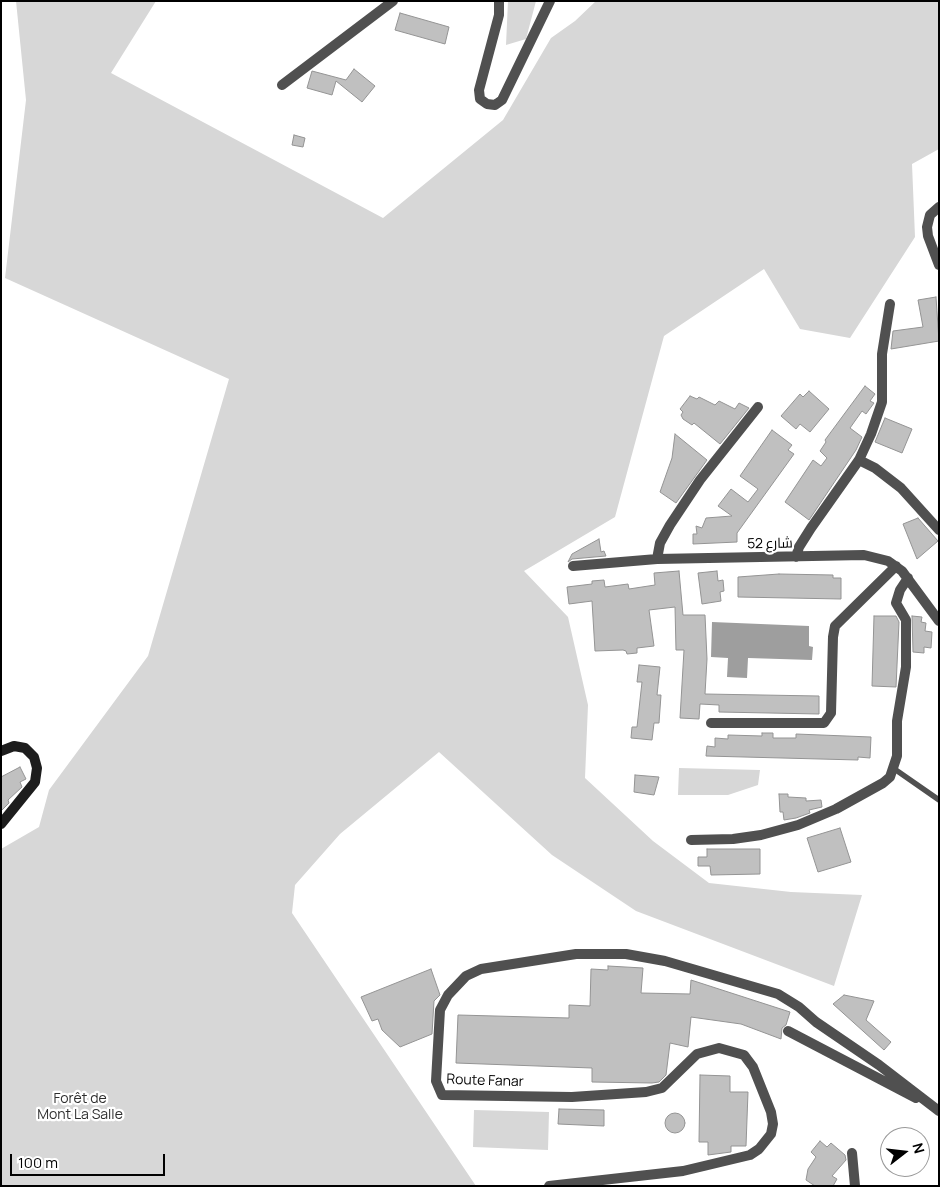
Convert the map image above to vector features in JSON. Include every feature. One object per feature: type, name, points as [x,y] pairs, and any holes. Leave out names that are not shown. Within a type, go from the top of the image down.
[{"type":"street","points":[[282,85],[393,1]]},
{"type":"street","points":[[499,1],[499,15],[479,90],[480,99],[487,104],[495,105],[502,100],[550,1]]},
{"type":"street","points":[[939,207],[930,215],[927,227],[928,236],[939,265]]},
{"type":"street","points":[[796,557],[811,528],[859,460],[882,402],[882,354],[890,304]]},
{"type":"street","points":[[657,559],[660,543],[700,480],[758,407]]},
{"type":"street","points":[[859,460],[875,468],[901,488],[939,530]]},
{"type":"street","name":"شارع 52","points":[[574,566],[657,559],[864,555],[878,557],[896,566],[908,578],[939,621]]},
{"type":"street","points":[[711,723],[824,723],[831,713],[835,626],[896,566]]},
{"type":"street","points":[[691,840],[733,839],[761,835],[798,826],[836,809],[883,784],[890,777],[894,768],[898,744],[897,721],[906,667],[906,620],[896,603],[900,590],[908,578]]},
{"type":"street","points":[[1,751],[14,746],[26,748],[34,757],[38,768],[35,782],[1,824]]},
{"type":"street","name":"Route Fanar","points":[[550,1186],[683,1171],[750,1155],[759,1149],[771,1134],[773,1124],[771,1112],[753,1067],[744,1055],[720,1048],[697,1054],[662,1088],[646,1092],[572,1097],[442,1095],[436,1081],[440,1010],[448,995],[466,976],[481,969],[576,954],[605,952],[665,961],[778,994],[799,1007],[816,1022],[879,1065],[937,1109]]},
{"type":"street","name":"Route Fanar","points":[[788,1031],[823,1052],[937,1109]]},
{"type":"street","points":[[852,1153],[855,1186]]},
{"type":"lane","points":[[894,768],[939,800]]},
{"type":"green space","name":"Forêt de Mont La Salle","points":[[16,1],[156,1],[111,73],[383,218],[503,120],[551,38],[575,21],[596,1],[939,1],[939,149],[912,164],[915,237],[850,338],[800,329],[764,269],[664,336],[615,517],[524,571],[568,617],[588,705],[585,778],[653,841],[709,883],[791,892],[862,895],[834,986],[636,911],[552,855],[439,752],[340,834],[295,885],[292,913],[476,1186],[1,1186],[1,849],[39,827],[49,790],[148,656],[229,379],[5,278],[26,100]]},
{"type":"green space","points":[[508,1],[536,1],[526,39],[506,45]]},
{"type":"green space","points":[[679,768],[760,770],[758,785],[728,795],[678,795]]},
{"type":"green space","points":[[474,1110],[549,1112],[548,1150],[473,1147]]},
{"type":"shaded area","points":[[712,622],[809,626],[809,646],[813,647],[812,660],[748,658],[747,678],[727,677],[728,658],[711,657]]},
{"type":"building","points":[[400,13],[449,27],[445,44],[395,30]]},
{"type":"building","points":[[354,69],[375,86],[362,102],[336,81],[332,95],[307,88],[312,71],[346,80]]},
{"type":"building","points":[[294,135],[305,138],[303,147],[292,145]]},
{"type":"building","points":[[936,297],[939,341],[891,349],[893,331],[923,327],[918,300]]},
{"type":"building","points":[[865,386],[875,394],[870,401],[874,403],[866,414],[862,411],[850,428],[862,437],[856,450],[809,520],[785,502],[813,460],[821,466],[827,458],[820,451],[826,442],[825,440]]},
{"type":"building","points":[[809,391],[829,409],[810,432],[800,424],[796,429],[781,416],[800,394],[803,397]]},
{"type":"building","points":[[690,396],[697,399],[699,397],[715,405],[719,401],[735,409],[739,403],[749,408],[720,444],[694,423],[692,425],[683,419],[681,415],[683,412],[680,409]]},
{"type":"building","points":[[885,418],[912,429],[902,453],[875,442]]},
{"type":"building","points":[[772,430],[792,445],[788,450],[794,454],[737,533],[737,542],[693,544],[693,534],[697,534],[696,526],[702,528],[706,518],[732,516],[718,506],[731,489],[748,502],[758,489],[740,476]]},
{"type":"building","points":[[675,434],[707,460],[676,503],[660,492],[672,458]]},
{"type":"building","points":[[918,518],[938,541],[917,559],[903,524]]},
{"type":"building","points":[[599,539],[601,552],[604,551],[606,556],[572,559],[568,562],[572,554]]},
{"type":"building","points":[[679,571],[683,615],[705,615],[707,659],[705,694],[819,696],[819,714],[719,712],[719,705],[700,704],[699,719],[680,718],[684,650],[676,650],[675,607],[649,610],[654,646],[637,648],[637,653],[627,654],[623,650],[595,651],[592,601],[569,604],[567,587],[592,584],[592,581],[604,580],[605,587],[628,584],[629,589],[655,585],[654,573]]},
{"type":"building","points":[[717,571],[718,581],[723,580],[724,591],[720,592],[721,601],[702,604],[698,573]]},
{"type":"building","points":[[779,574],[833,575],[833,578],[841,578],[841,599],[738,597],[738,577]]},
{"type":"building","points":[[874,616],[896,616],[899,622],[896,687],[872,686]]},
{"type":"building","points":[[912,616],[922,617],[921,622],[926,623],[925,631],[932,632],[931,648],[924,647],[924,653],[913,652]]},
{"type":"building","points":[[639,665],[660,667],[657,695],[661,695],[659,723],[654,723],[652,740],[631,738],[632,727],[637,727],[642,682],[637,682]]},
{"type":"building","points":[[762,733],[773,733],[773,738],[796,738],[796,734],[871,737],[870,758],[858,757],[858,760],[706,756],[707,746],[715,747],[715,738],[728,739],[728,735],[762,736]]},
{"type":"building","points":[[20,767],[26,779],[20,782],[22,787],[8,800],[9,803],[1,811],[1,777]]},
{"type":"building","points":[[635,775],[659,777],[654,795],[634,792]]},
{"type":"building","points":[[779,794],[788,794],[788,797],[806,798],[806,801],[821,800],[822,807],[809,810],[810,813],[796,818],[784,820],[783,812],[780,812]]},
{"type":"building","points":[[840,828],[851,862],[818,872],[807,838]]},
{"type":"building","points":[[707,849],[760,849],[760,874],[711,875],[710,866],[698,866],[698,857],[707,857]]},
{"type":"building","points":[[608,966],[643,968],[641,993],[690,994],[691,980],[790,1012],[786,1025],[782,1028],[781,1039],[741,1024],[691,1017],[688,1047],[670,1043],[666,1075],[659,1082],[652,1083],[592,1082],[592,1068],[456,1063],[458,1015],[569,1018],[569,1005],[590,1006],[591,969],[608,970]]},
{"type":"building","points":[[431,969],[440,995],[434,1001],[432,1034],[400,1047],[382,1030],[378,1019],[372,1021],[361,997]]},
{"type":"building","points":[[844,995],[874,1001],[866,1020],[891,1042],[884,1050],[833,1004]]},
{"type":"building","points":[[700,1075],[730,1076],[730,1092],[748,1092],[746,1146],[731,1146],[731,1152],[708,1155],[708,1142],[699,1142]]},
{"type":"building","points":[[559,1109],[604,1110],[604,1126],[558,1124]]},
{"type":"building","points":[[671,1113],[679,1113],[685,1119],[685,1127],[679,1133],[671,1133],[665,1127],[665,1119]]},
{"type":"building","points":[[820,1141],[827,1147],[831,1143],[845,1155],[846,1160],[832,1176],[837,1179],[833,1186],[815,1186],[806,1180],[808,1169],[816,1157],[811,1152]]}]
